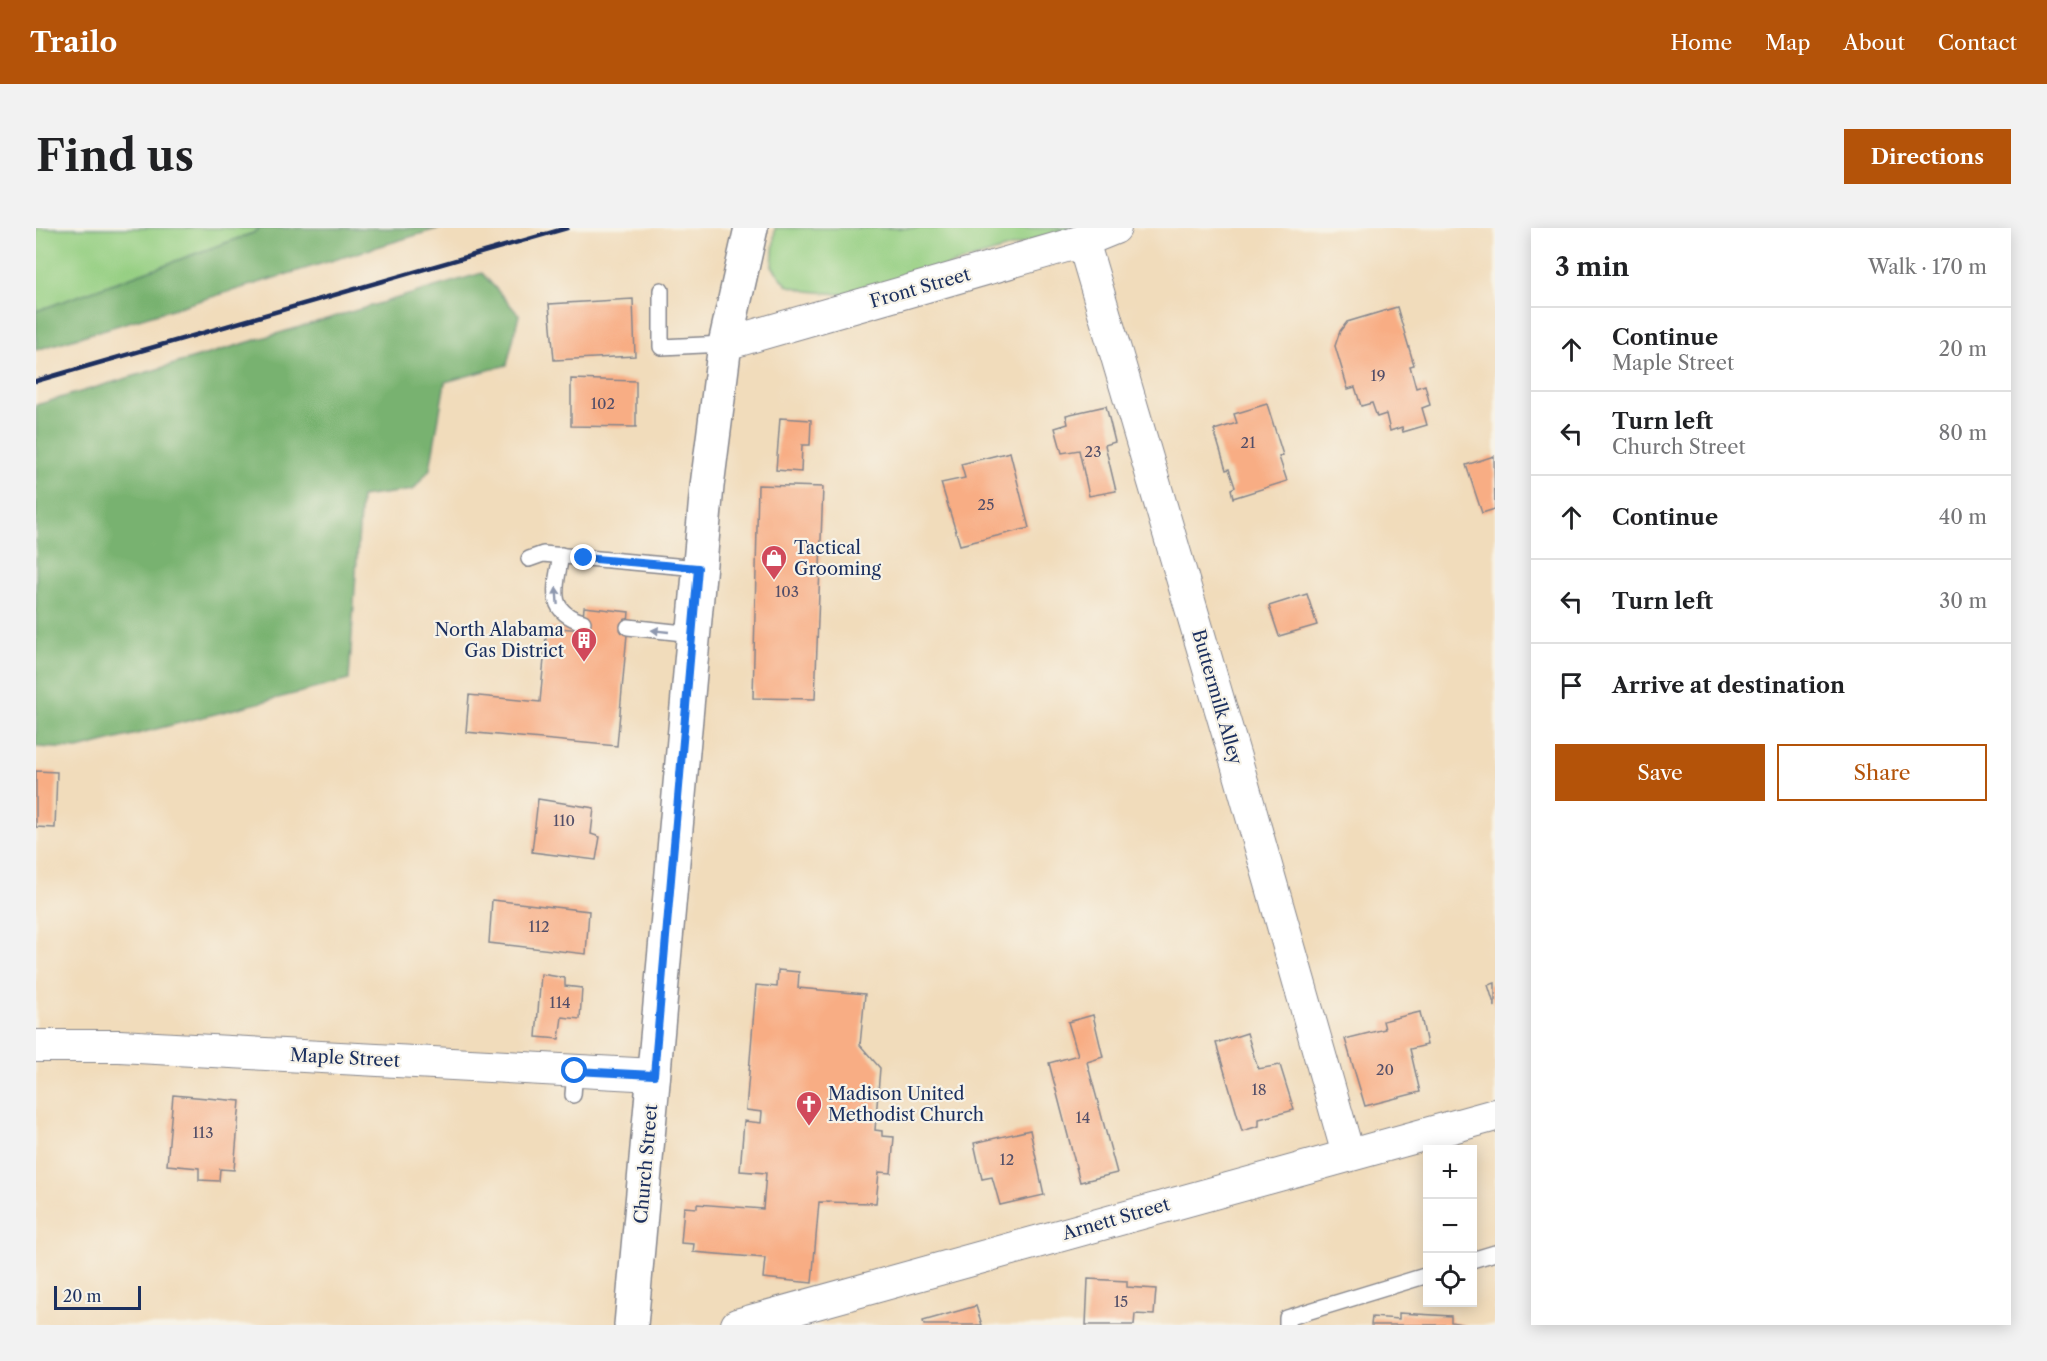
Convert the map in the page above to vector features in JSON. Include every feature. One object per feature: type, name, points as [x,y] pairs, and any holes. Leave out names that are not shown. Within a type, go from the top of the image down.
[{"type":"street","name":"Church Street","points":[[631,1325],[698,568],[724,344],[751,228]]},
{"type":"street","name":"Front Street","points":[[724,344],[1083,241],[1115,228]]},
{"type":"street","name":"Buttermilk Alley","points":[[1083,241],[1239,771],[1348,1154]]},
{"type":"street","name":"Maple Street","points":[[36,1046],[119,1046],[574,1083],[654,1075]]},
{"type":"street","name":"Arnett Street","points":[[737,1325],[1495,1115]]},
{"type":"lane","points":[[661,290],[662,347],[724,344]]},
{"type":"lane","points":[[529,559],[543,554],[698,568]]},
{"type":"lane","points":[[561,555],[555,602],[561,613],[583,622]]},
{"type":"lane","points":[[628,627],[693,634]]},
{"type":"lane","points":[[1477,1259],[1495,1253]]},
{"type":"lane","points":[[1287,1325],[1287,1318],[1423,1277]]},
{"type":"green space","points":[[36,228],[260,228],[253,233],[36,311]]},
{"type":"green space","points":[[260,228],[440,228],[36,350],[36,311],[253,233]]},
{"type":"green space","points":[[775,228],[1075,228],[850,295],[808,291],[787,285],[772,266]]},
{"type":"green space","points":[[482,273],[519,315],[507,365],[445,382],[430,469],[413,490],[361,497],[349,680],[78,749],[36,747],[36,405]]},
{"type":"building","points":[[633,299],[635,356],[554,360],[549,304]]},
{"type":"building","points":[[1397,307],[1414,365],[1410,366],[1416,388],[1425,385],[1430,405],[1422,408],[1427,425],[1403,432],[1402,427],[1390,431],[1386,414],[1377,417],[1372,403],[1361,406],[1355,387],[1348,389],[1335,346],[1340,331],[1347,322]]},
{"type":"building","points":[[571,379],[636,381],[636,427],[571,426]]},
{"type":"building","points":[[1267,404],[1283,455],[1279,457],[1287,481],[1233,498],[1231,489],[1235,487],[1229,469],[1226,470],[1214,430],[1237,423],[1234,414]]},
{"type":"building","points":[[1106,406],[1115,442],[1105,445],[1116,491],[1089,496],[1079,450],[1062,453],[1055,428],[1068,424],[1066,415]]},
{"type":"building","points":[[780,418],[811,420],[810,445],[802,445],[801,472],[776,470]]},
{"type":"building","points":[[1010,452],[1029,528],[960,545],[941,483],[965,478],[961,464]]},
{"type":"building","points":[[1494,456],[1495,509],[1482,513],[1466,465]]},
{"type":"building","points":[[758,485],[823,487],[815,699],[753,698]]},
{"type":"building","points":[[1307,594],[1317,625],[1279,636],[1269,606]]},
{"type":"building","name":"North Alabama Gas District","points":[[584,607],[629,612],[617,746],[466,732],[469,695],[540,702],[547,627],[582,630]]},
{"type":"building","points":[[36,771],[57,772],[55,828],[36,827]]},
{"type":"building","points":[[538,799],[594,808],[591,834],[600,837],[596,860],[532,852]]},
{"type":"building","points":[[492,900],[589,911],[586,954],[489,943]]},
{"type":"building","name":"Madison United Methodist Church","points":[[778,970],[799,972],[798,988],[865,994],[860,1045],[880,1068],[875,1130],[882,1131],[882,1136],[894,1137],[891,1173],[879,1172],[876,1203],[819,1202],[812,1283],[763,1278],[765,1258],[693,1252],[694,1244],[681,1243],[684,1207],[697,1208],[697,1204],[763,1209],[766,1173],[740,1171],[744,1121],[761,1123],[762,1112],[746,1110],[756,985],[777,987]]},
{"type":"building","points":[[541,974],[565,978],[565,986],[582,988],[580,1019],[562,1017],[559,1039],[536,1037]]},
{"type":"building","points":[[1495,983],[1495,1007],[1488,985]]},
{"type":"building","points":[[1420,1012],[1427,1045],[1410,1049],[1420,1092],[1365,1106],[1345,1039],[1385,1029],[1383,1021]]},
{"type":"building","points":[[1093,1015],[1103,1057],[1087,1062],[1117,1173],[1080,1182],[1049,1063],[1078,1055],[1068,1022]]},
{"type":"building","points":[[1247,1033],[1258,1069],[1280,1065],[1294,1110],[1259,1119],[1259,1126],[1242,1131],[1216,1043]]},
{"type":"building","points":[[173,1095],[240,1101],[234,1170],[220,1169],[219,1181],[199,1180],[199,1168],[167,1165]]},
{"type":"building","points":[[1030,1130],[1044,1195],[1000,1205],[992,1177],[982,1179],[974,1143]]},
{"type":"building","points":[[1088,1279],[1127,1281],[1127,1287],[1156,1289],[1154,1315],[1135,1314],[1134,1325],[1086,1325]]},
{"type":"building","points":[[976,1306],[982,1325],[924,1325],[923,1321]]},
{"type":"building","points":[[1399,1313],[1451,1316],[1451,1322],[1466,1325],[1371,1325],[1372,1317],[1399,1319]]},
{"type":"railway","points":[[36,381],[567,228]]},
{"type":"place","name":"Tactical Grooming","points":[[774,581]]},
{"type":"place","name":"North Alabama Gas District","points":[[584,663]]},
{"type":"place","name":"Madison United Methodist Church","points":[[809,1127]]},
{"type":"route","points":[[575,1071],[654,1075],[698,568],[584,558]]}]
